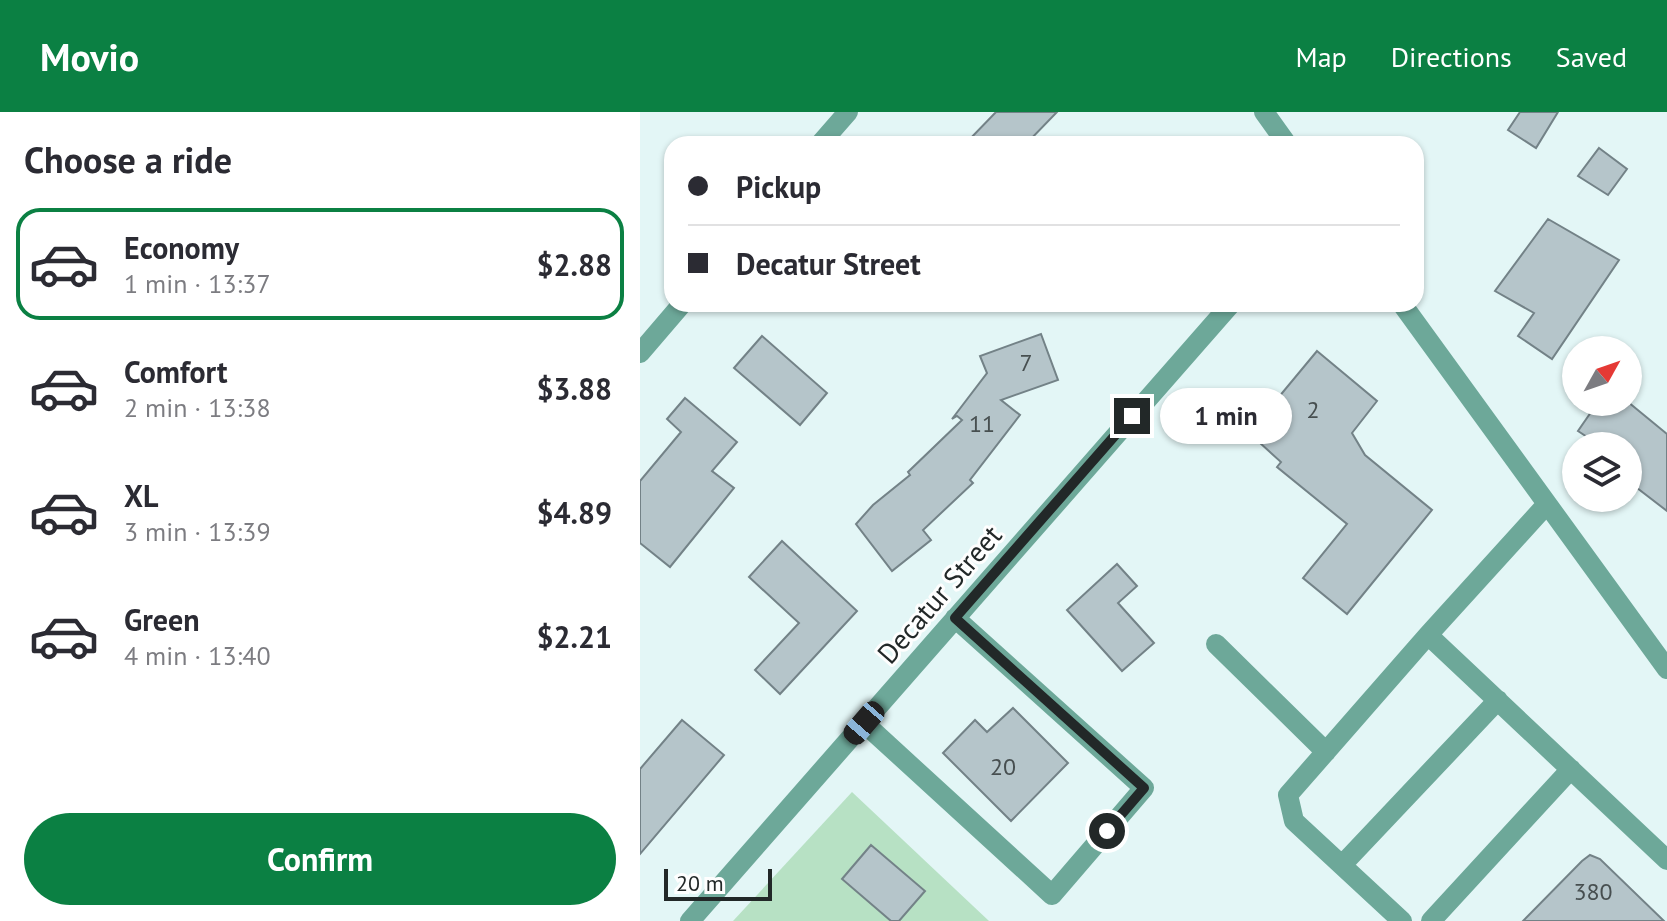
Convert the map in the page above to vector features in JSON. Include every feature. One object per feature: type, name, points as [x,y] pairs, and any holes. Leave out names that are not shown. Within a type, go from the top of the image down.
[{"type":"street","points":[[827,136],[848,112]]},
{"type":"street","points":[[1264,112],[1281,136]]},
{"type":"street","points":[[640,353],[675,312]]},
{"type":"street","name":"Decatur Street","points":[[690,921],[1224,312]]},
{"type":"street","points":[[1408,312],[1667,669]]},
{"type":"street","points":[[1402,921],[1294,821],[1288,795],[1547,504]]},
{"type":"street","points":[[864,723],[1052,895],[1144,788],[955,618]]},
{"type":"street","points":[[1428,635],[1667,860]]},
{"type":"street","points":[[1216,644],[1326,752]]},
{"type":"street","points":[[1342,865],[1498,700]]},
{"type":"street","points":[[1431,921],[1571,769]]},
{"type":"green space","points":[[852,792],[989,921],[733,921]]},
{"type":"building","points":[[996,112],[1057,112],[1034,136],[973,136]]},
{"type":"building","points":[[1520,112],[1558,112],[1536,148],[1508,130]]},
{"type":"building","points":[[1599,148],[1627,169],[1608,195],[1578,176]]},
{"type":"building","points":[[1548,219],[1619,260],[1568,336],[1562,336],[1562,344],[1552,359],[1518,336],[1534,313],[1495,291]]},
{"type":"building","points":[[1041,334],[1058,380],[1001,400],[1020,415],[970,480],[973,483],[923,530],[931,540],[892,571],[856,524],[873,505],[910,475],[908,472],[962,420],[957,416],[952,419],[987,373],[980,356]]},
{"type":"building","points":[[762,336],[827,393],[800,425],[734,368]]},
{"type":"building","points":[[1317,351],[1377,401],[1352,433],[1365,455],[1432,510],[1347,614],[1303,578],[1347,524],[1277,467],[1281,462],[1249,433]]},
{"type":"building","points":[[685,398],[737,442],[712,471],[734,488],[670,567],[640,543],[640,481],[681,432],[667,419]]},
{"type":"building","points":[[1642,413],[1667,434],[1667,511],[1642,492],[1642,432],[1578,431],[1588,416],[1642,416]]},
{"type":"building","points":[[782,541],[857,611],[780,694],[755,670],[799,623],[749,577]]},
{"type":"building","points":[[1117,564],[1137,586],[1118,603],[1154,643],[1122,671],[1067,610]]},
{"type":"building","points":[[1013,708],[1068,763],[1011,821],[943,753],[975,720],[987,732]]},
{"type":"building","points":[[682,720],[724,755],[640,854],[640,769]]},
{"type":"building","points":[[871,845],[925,891],[899,921],[891,921],[842,879]]},
{"type":"building","points":[[1590,855],[1600,859],[1664,921],[1523,921]]},
{"type":"route","points":[[1107,831],[1144,788],[955,618],[1132,416]]}]
